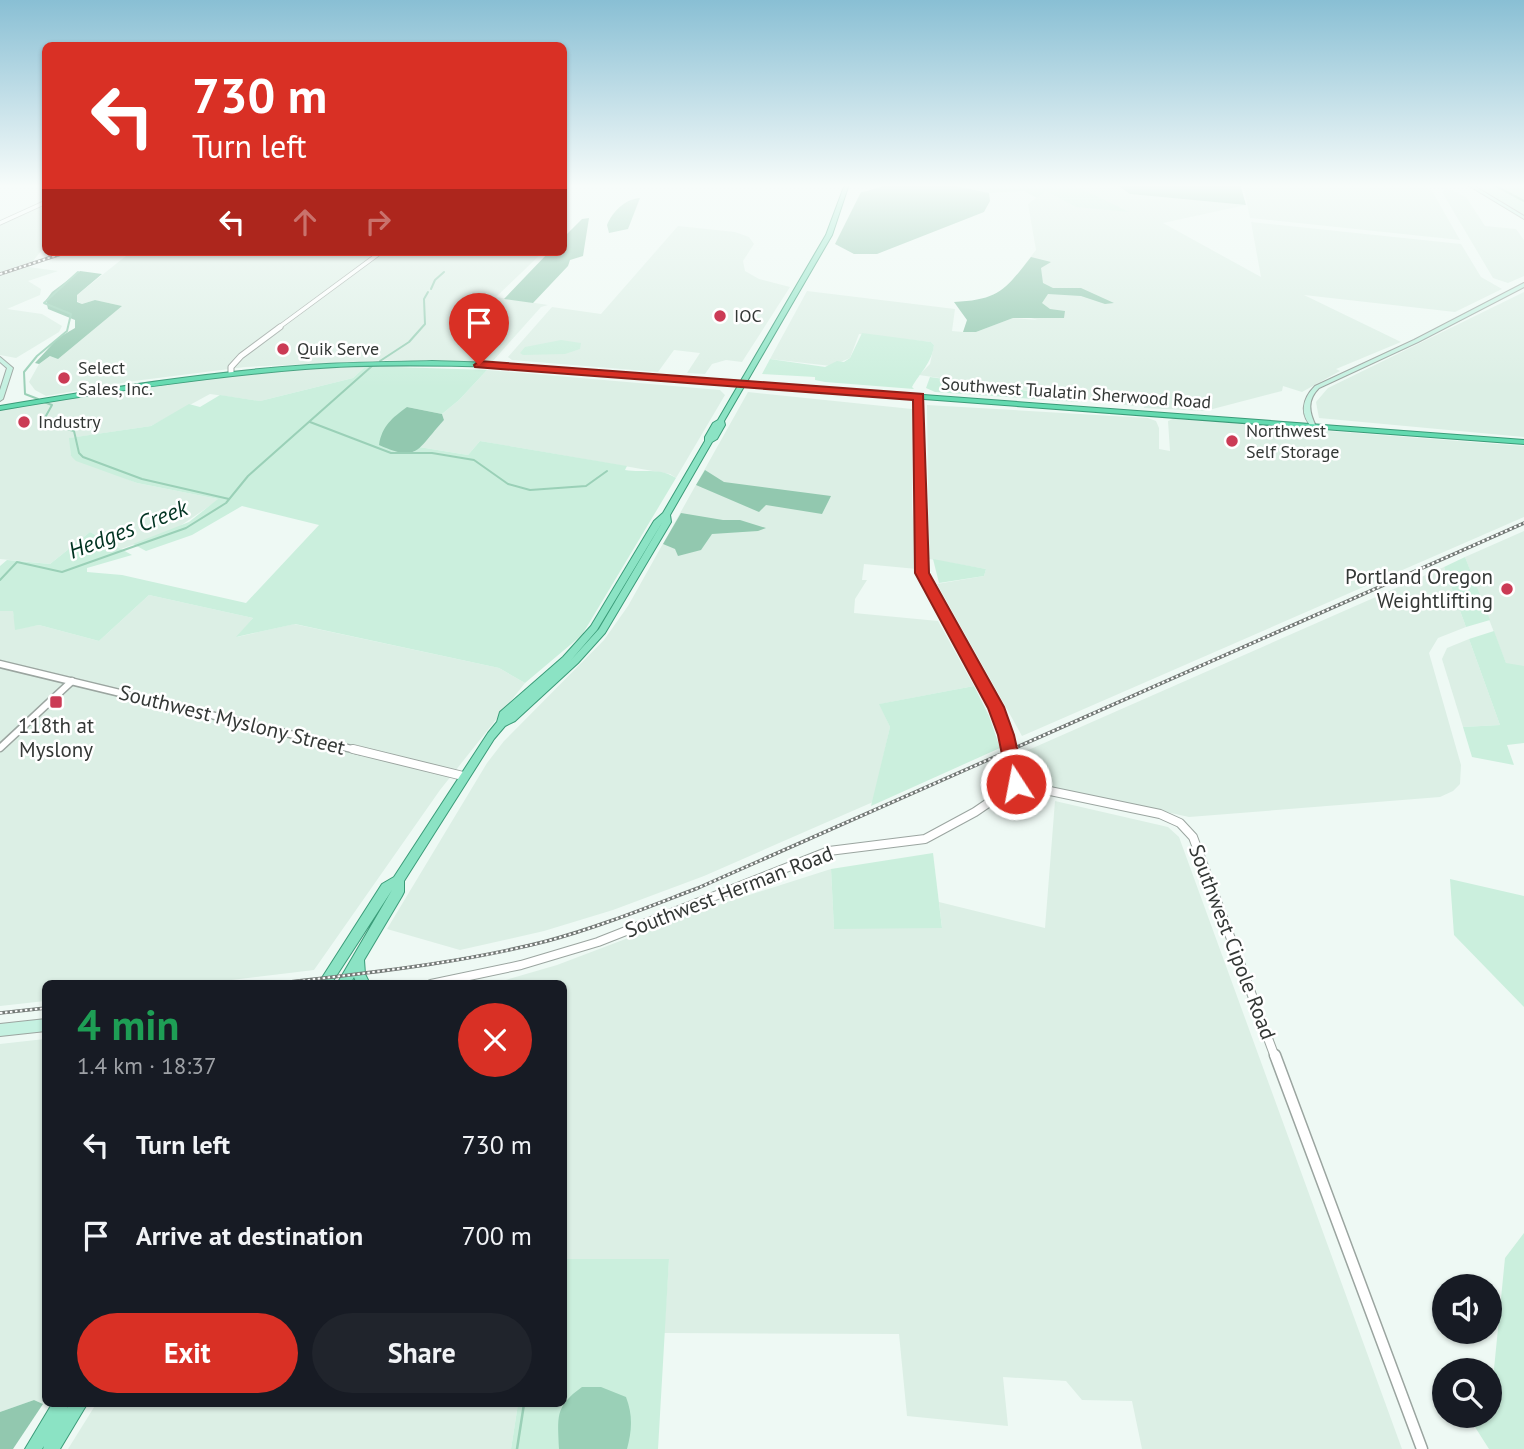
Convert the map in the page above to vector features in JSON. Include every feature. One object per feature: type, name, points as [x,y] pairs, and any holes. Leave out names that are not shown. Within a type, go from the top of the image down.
[{"type":"highway","name":"Southwest Tualatin Sherwood Road","points":[[0,408],[231,372],[324,365],[438,363],[1524,442]]},
{"type":"main road","points":[[327,980],[386,888],[398,880],[463,776],[502,723],[512,718],[566,670],[602,631],[667,522],[666,515],[709,441],[715,438],[722,425],[721,421],[819,252]]},
{"type":"main road","points":[[1313,426],[1305,404],[1317,387],[1416,341],[1524,285]]},
{"type":"main road","points":[[0,359],[10,368],[0,399]]},
{"type":"main road","points":[[345,980],[398,892],[398,880]]},
{"type":"main road","points":[[358,958],[362,980]]},
{"type":"main road","points":[[0,1030],[42,1025]]},
{"type":"main road","points":[[33,1449],[59,1407]]},
{"type":"main road","points":[[51,1449],[77,1407]]},
{"type":"street","points":[[231,372],[264,339],[376,256]]},
{"type":"street","points":[[919,397],[922,573],[996,707],[1006,735],[1016,784]]},
{"type":"street","name":"Southwest Myslony Street","points":[[0,664],[330,746],[463,776]]},
{"type":"street","points":[[0,748],[72,681]]},
{"type":"street","name":"Southwest Herman Road","points":[[450,980],[521,965],[598,942],[829,850],[925,839],[965,818],[1016,784]]},
{"type":"street","name":"Southwest Cipole Road","points":[[1016,784],[1160,814],[1180,823],[1193,837],[1422,1449]]},
{"type":"shaded area","points":[[0,252],[41,252],[33,261],[0,272]]},
{"type":"shaded area","points":[[567,252],[584,252],[583,256],[570,260],[568,266],[533,303],[504,299],[545,256],[567,256]]},
{"type":"shaded area","points":[[656,252],[749,252],[743,261],[745,271],[759,279],[790,287],[742,362],[726,360],[712,364],[705,374],[687,373],[700,353],[674,350],[658,372],[512,360],[508,357],[552,307],[601,314]]},
{"type":"shaded area","points":[[849,252],[883,252],[877,254]]},
{"type":"shaded area","points":[[1035,252],[1215,252],[1261,277],[1256,252],[1466,252],[1481,277],[1502,289],[1455,312],[1304,295],[1401,342],[1336,369],[1340,371],[1302,392],[1283,386],[1282,391],[1205,411],[1144,408],[1143,403],[1133,406],[919,375],[930,364],[934,345],[931,342],[859,334],[850,358],[831,366],[770,359],[807,291],[955,309],[952,331],[976,332],[1013,318],[1038,320],[1006,311],[1016,276]]},
{"type":"shaded area","points":[[1477,252],[1524,252],[1524,276],[1508,283],[1493,278]]},
{"type":"shaded area","points":[[126,256],[539,256],[496,297],[548,305],[541,307],[492,362],[393,360],[245,367],[134,381],[46,396],[35,390],[29,382],[39,364],[122,306],[95,300],[82,304],[77,301],[77,295]]},
{"type":"shaded area","points":[[1031,257],[1051,262],[1041,268],[1043,283],[1053,288],[1081,288],[1114,303],[1105,304],[1081,296],[1048,294],[1042,303],[1050,309],[1065,311],[1064,318],[1013,318],[976,332],[963,332],[967,320],[954,302],[981,299],[1000,291]]},
{"type":"shaded area","points":[[28,267],[58,271],[28,281],[41,289],[40,295],[7,309],[42,314],[62,326],[59,332],[16,358],[0,355],[0,276]]},
{"type":"shaded area","points":[[80,271],[102,274],[77,295],[77,302],[82,304],[95,300],[122,306],[58,359],[50,356],[39,364],[35,363],[58,338],[75,328],[75,320],[48,309],[46,300],[52,292]]},
{"type":"shaded area","points":[[1524,292],[1524,437],[1319,418],[1316,402],[1328,388]]},
{"type":"shaded area","points":[[862,333],[931,342],[934,345],[928,363],[912,387],[914,389],[825,382],[815,380],[815,377],[762,374],[770,359],[825,367],[837,361],[844,362],[850,358]]},
{"type":"shaded area","points":[[561,340],[581,343],[580,349],[565,354],[520,353],[525,347]]},
{"type":"shaded area","points":[[366,366],[353,378],[260,401],[210,394],[151,426],[70,438],[71,456],[137,483],[218,499],[174,530],[121,549],[90,532],[50,564],[0,559],[0,410],[147,385],[269,371]]},
{"type":"shaded area","points":[[366,366],[487,370],[442,414],[407,407],[411,454],[419,447],[468,455],[480,441],[627,466],[625,470],[664,473],[676,478],[582,635],[525,683],[499,668],[295,624],[236,637],[253,618],[149,595],[99,641],[39,625],[15,630],[13,611],[0,611],[0,566],[7,560],[50,564],[90,532],[132,555],[87,568],[87,572],[122,575],[246,603],[319,525],[242,506],[192,535],[146,551],[133,544],[189,522],[218,499],[137,483],[76,461],[71,456],[69,438],[151,426],[189,404],[200,407],[220,395],[260,401],[353,378]]},
{"type":"shaded area","points":[[487,370],[720,390],[725,395],[676,478],[670,474],[480,441],[468,455],[419,447],[444,420],[442,414]]},
{"type":"shaded area","points":[[930,377],[1078,398],[1078,402],[935,392],[926,388]]},
{"type":"shaded area","points":[[748,392],[912,409],[912,507],[917,569],[864,564],[862,580],[867,580],[855,599],[854,613],[938,621],[974,686],[880,704],[890,727],[873,802],[704,876],[613,910],[544,931],[460,950],[387,929],[487,763],[504,741],[604,640],[628,606]]},
{"type":"shaded area","points":[[927,405],[1148,418],[1156,421],[1159,428],[1159,449],[1170,451],[1168,421],[1173,419],[1524,446],[1524,517],[1022,736],[937,584],[984,576],[986,569],[929,559]]},
{"type":"shaded area","points":[[407,407],[442,414],[444,420],[422,445],[410,453],[379,445],[389,423]]},
{"type":"shaded area","points":[[705,470],[724,482],[831,496],[822,514],[766,505],[759,512],[696,485]]},
{"type":"shaded area","points":[[681,513],[740,520],[766,528],[712,534],[701,550],[678,556],[675,549],[663,544]]},
{"type":"shaded area","points":[[1524,531],[1524,705],[1522,705],[1465,557]]},
{"type":"shaded area","points":[[1465,557],[1490,620],[1466,627],[1444,567]]},
{"type":"shaded area","points":[[933,559],[986,569],[984,576],[939,583]]},
{"type":"shaded area","points":[[1444,567],[1466,627],[1438,638],[1429,653],[1461,765],[1460,784],[1453,791],[1440,797],[1189,817],[1025,781],[1026,751]]},
{"type":"shaded area","points":[[149,595],[253,618],[237,637],[294,624],[499,668],[525,683],[440,790],[314,970],[232,980],[42,980],[42,1001],[0,1006],[0,611],[13,611],[16,629],[39,625],[99,641]]},
{"type":"shaded area","points":[[1494,631],[1506,663],[1524,666],[1524,743],[1507,745],[1514,765],[1472,757],[1463,727],[1500,725],[1469,639]]},
{"type":"shaded area","points":[[1469,639],[1500,725],[1463,727],[1442,659],[1447,648]]},
{"type":"shaded area","points":[[974,686],[989,716],[1000,748],[871,806],[890,727],[879,704]]},
{"type":"shaded area","points":[[1055,801],[1168,827],[1179,837],[1402,1449],[1142,1449],[1132,1401],[1082,1400],[1066,1381],[1003,1377],[1008,1426],[907,1416],[899,1334],[664,1333],[669,1259],[567,1259],[567,980],[506,980],[557,965],[702,910],[831,869],[834,928],[942,928],[939,902],[1045,928]]},
{"type":"shaded area","points":[[933,853],[942,928],[834,929],[831,869]]},
{"type":"shaded area","points":[[1450,879],[1524,896],[1524,1007],[1454,935]]},
{"type":"shaded area","points":[[42,1039],[42,1404],[34,1400],[0,1412],[0,1044]]},
{"type":"shaded area","points":[[1524,1233],[1524,1449],[1489,1449],[1476,1428],[1502,1428],[1502,1358],[1495,1358],[1496,1344],[1502,1344],[1505,1258]]},
{"type":"shaded area","points":[[567,1259],[669,1259],[658,1449],[511,1449],[518,1407],[567,1407]]},
{"type":"shaded area","points":[[582,1387],[601,1387],[626,1397],[631,1423],[627,1449],[559,1449],[560,1414],[562,1407],[567,1407],[567,1400]]},
{"type":"shaded area","points":[[34,1400],[42,1404],[13,1449],[0,1449],[0,1412]]},
{"type":"shaded area","points":[[94,1407],[518,1407],[511,1449],[68,1449]]},
{"type":"waterway","name":"Hedges Creek","points":[[38,399],[25,394],[24,372],[37,356],[67,331],[71,314],[44,303],[78,272]]},
{"type":"waterway","name":"Hedges Creek","points":[[431,289],[435,280],[444,272]]},
{"type":"waterway","name":"Hedges Creek","points":[[380,361],[409,342],[425,324],[424,299],[428,292]]},
{"type":"waterway","name":"Hedges Creek","points":[[0,580],[17,562],[62,572],[186,528],[226,503],[248,476],[372,366]]},
{"type":"waterway","name":"Hedges Creek","points":[[44,402],[52,405],[42,423],[74,431],[79,453],[83,457],[142,479],[229,499]]},
{"type":"waterway","points":[[310,422],[391,453],[432,453],[474,460],[508,484],[530,490],[586,486],[607,471]]},
{"type":"waterway","points":[[517,1449],[524,1407]]},
{"type":"railway","points":[[0,274],[55,256]]},
{"type":"railway","points":[[305,980],[411,967],[513,949],[585,929],[698,888],[1524,523]]},
{"type":"railway","points":[[0,1013],[42,1008]]},
{"type":"place","name":"IOC","points":[[720,316]]},
{"type":"place","name":"Quik Serve","points":[[283,349]]},
{"type":"place","name":"Select Sales, Inc.","points":[[64,378]]},
{"type":"place","name":"Industry","points":[[24,422]]},
{"type":"place","name":"Northwest Self Storage","points":[[1232,441]]},
{"type":"place","name":"Portland Oregon Weightlifting","points":[[1507,589]]},
{"type":"place","name":"118th at Myslony","points":[[56,702]]},
{"type":"route","points":[[479,365],[919,397],[920,569],[996,707],[1006,735],[1016,784]]}]
